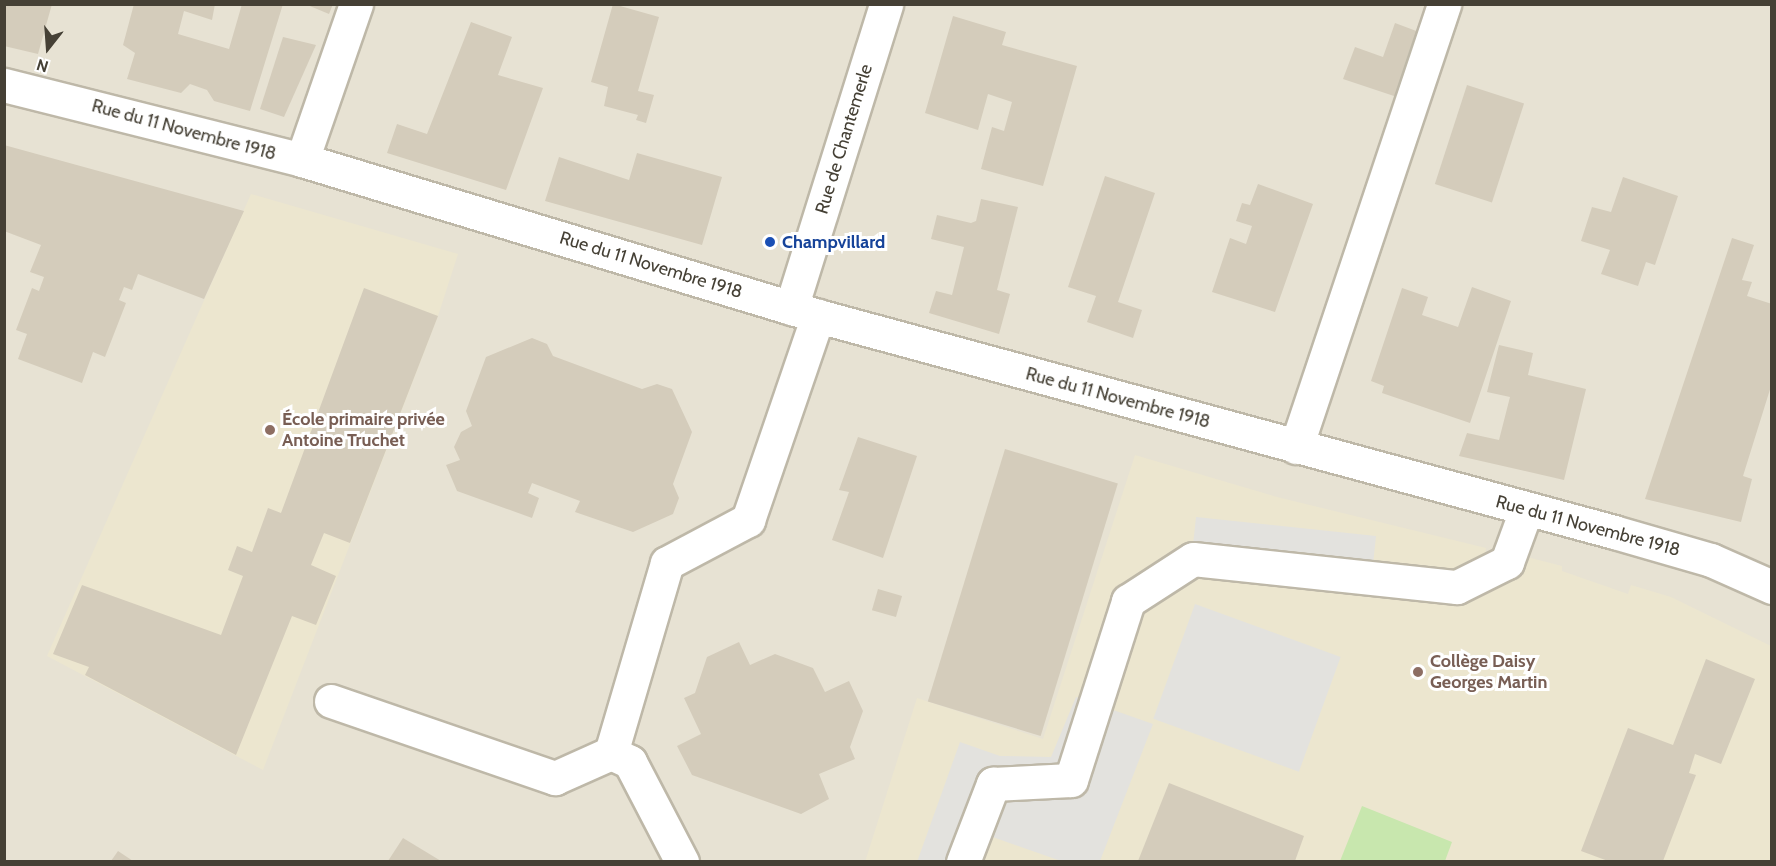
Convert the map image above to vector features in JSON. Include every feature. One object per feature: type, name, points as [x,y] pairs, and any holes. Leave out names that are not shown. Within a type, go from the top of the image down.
[{"type":"street","points":[[302,160],[356,4]]},
{"type":"street","name":"Rue de Chantemerle","points":[[611,753],[666,563],[748,520],[886,4]]},
{"type":"street","points":[[1296,447],[1444,4]]},
{"type":"street","name":"Rue du 11 Novembre 1918","points":[[5,86],[302,160],[804,312],[1711,560],[1770,584]]},
{"type":"street","points":[[963,861],[993,784],[1071,780],[1128,602],[1193,559],[1457,587],[1507,562],[1526,510]]},
{"type":"street","points":[[331,701],[555,778],[611,753],[630,762],[682,861]]},
{"type":"shaded area","points":[[5,5],[1771,5],[1771,861],[5,861]]},
{"type":"shaded area","name":"École primaire privée Antoine Truchet","points":[[251,194],[458,254],[438,316],[263,770],[47,656]]},
{"type":"shaded area","name":"Collège Daisy Georges Martin","points":[[1135,455],[1277,497],[1486,548],[1485,555],[1492,557],[1524,565],[1527,557],[1562,566],[1562,571],[1628,594],[1631,585],[1671,597],[1771,646],[1771,861],[865,862],[917,698],[1043,739]]},
{"type":"shaded area","points":[[1196,517],[1376,536],[1373,567],[1193,548]]},
{"type":"shaded area","points":[[1195,604],[1341,657],[1299,772],[1153,719]]},
{"type":"shaded area","points":[[1076,697],[1153,724],[1100,861],[1061,861],[987,835],[977,861],[917,862],[960,742],[1000,756],[1051,757]]},
{"type":"green space","points":[[1362,806],[1452,842],[1445,861],[1340,861]]},
{"type":"building","points":[[4,4],[52,4],[38,54],[4,46]]},
{"type":"building","points":[[134,4],[215,4],[212,20],[184,11],[178,34],[229,49],[242,4],[283,4],[250,111],[214,101],[207,90],[190,84],[181,93],[127,79],[135,53],[123,45]]},
{"type":"building","points":[[305,4],[333,4],[329,14]]},
{"type":"building","points":[[613,4],[659,17],[638,91],[654,95],[646,123],[636,120],[638,115],[604,106],[608,87],[591,82]]},
{"type":"building","points":[[953,16],[1006,32],[1002,45],[1077,66],[1043,186],[981,169],[992,127],[1004,131],[1012,102],[988,94],[978,130],[925,113]]},
{"type":"building","points":[[471,22],[512,37],[498,75],[543,88],[506,190],[387,153],[397,124],[427,134]]},
{"type":"building","points":[[1395,23],[1419,32],[1397,97],[1343,79],[1355,47],[1383,57]]},
{"type":"building","points":[[283,37],[316,45],[284,117],[260,109]]},
{"type":"building","points":[[1467,85],[1524,104],[1492,202],[1435,184]]},
{"type":"building","points":[[4,145],[244,211],[204,299],[138,274],[132,290],[124,287],[119,300],[126,303],[105,357],[93,352],[82,383],[18,359],[27,334],[16,330],[32,288],[39,291],[44,277],[30,272],[41,245],[4,231]]},
{"type":"building","points":[[637,153],[722,177],[702,245],[545,201],[559,157],[629,180]]},
{"type":"building","points":[[1105,176],[1155,193],[1118,302],[1142,310],[1133,338],[1087,322],[1096,296],[1068,287]]},
{"type":"building","points":[[1623,177],[1678,196],[1655,265],[1646,262],[1638,286],[1601,274],[1610,250],[1581,241],[1592,207],[1611,212]]},
{"type":"building","points":[[1258,184],[1313,204],[1275,312],[1212,292],[1230,238],[1246,244],[1252,226],[1236,221],[1242,203],[1250,205]]},
{"type":"building","points":[[981,199],[1018,207],[997,290],[1010,294],[999,334],[929,313],[936,291],[952,295],[964,247],[931,239],[937,215],[971,223],[976,221]]},
{"type":"building","points":[[1732,238],[1754,245],[1742,280],[1752,282],[1747,296],[1772,304],[1772,383],[1743,476],[1752,479],[1741,522],[1645,499]]},
{"type":"building","points":[[1472,287],[1511,301],[1470,423],[1382,393],[1384,386],[1371,381],[1402,288],[1428,297],[1422,315],[1458,327]]},
{"type":"building","points":[[364,288],[438,316],[350,543],[324,533],[311,565],[336,576],[316,625],[292,616],[236,755],[85,675],[89,667],[53,654],[82,585],[221,635],[243,576],[228,570],[237,546],[252,552],[268,508],[281,513]]},
{"type":"building","points":[[532,338],[547,344],[553,356],[642,389],[657,384],[672,389],[692,432],[673,484],[679,498],[673,514],[633,532],[575,512],[580,501],[532,483],[528,493],[539,498],[532,518],[457,491],[446,465],[460,460],[454,447],[461,432],[472,426],[466,411],[486,357]]},
{"type":"building","points":[[1499,345],[1533,353],[1528,375],[1586,389],[1564,480],[1459,456],[1467,433],[1499,440],[1510,397],[1487,392]]},
{"type":"building","points":[[858,437],[917,456],[883,558],[832,540],[849,492],[839,490]]},
{"type":"building","points":[[1005,449],[1118,483],[1041,736],[928,701]]},
{"type":"building","points":[[878,589],[902,596],[896,617],[872,610]]},
{"type":"building","points":[[739,642],[750,665],[775,654],[813,668],[825,692],[849,681],[863,711],[850,747],[855,759],[819,774],[829,799],[801,814],[692,775],[677,746],[701,734],[684,698],[695,693],[707,657]]},
{"type":"building","points":[[1706,659],[1755,679],[1721,764],[1695,754],[1689,773],[1696,775],[1663,861],[1608,861],[1581,851],[1628,728],[1673,745]]},
{"type":"building","points":[[1169,783],[1304,836],[1295,861],[1138,861]]},
{"type":"building","points":[[403,838],[441,861],[388,861]]},
{"type":"building","points":[[118,851],[133,861],[111,861]]},
{"type":"place","name":"Champvillard","points":[[770,242]]},
{"type":"place","name":"École primaire privée Antoine Truchet","points":[[270,430]]},
{"type":"place","name":"Collège Daisy Georges Martin","points":[[1418,672]]}]
